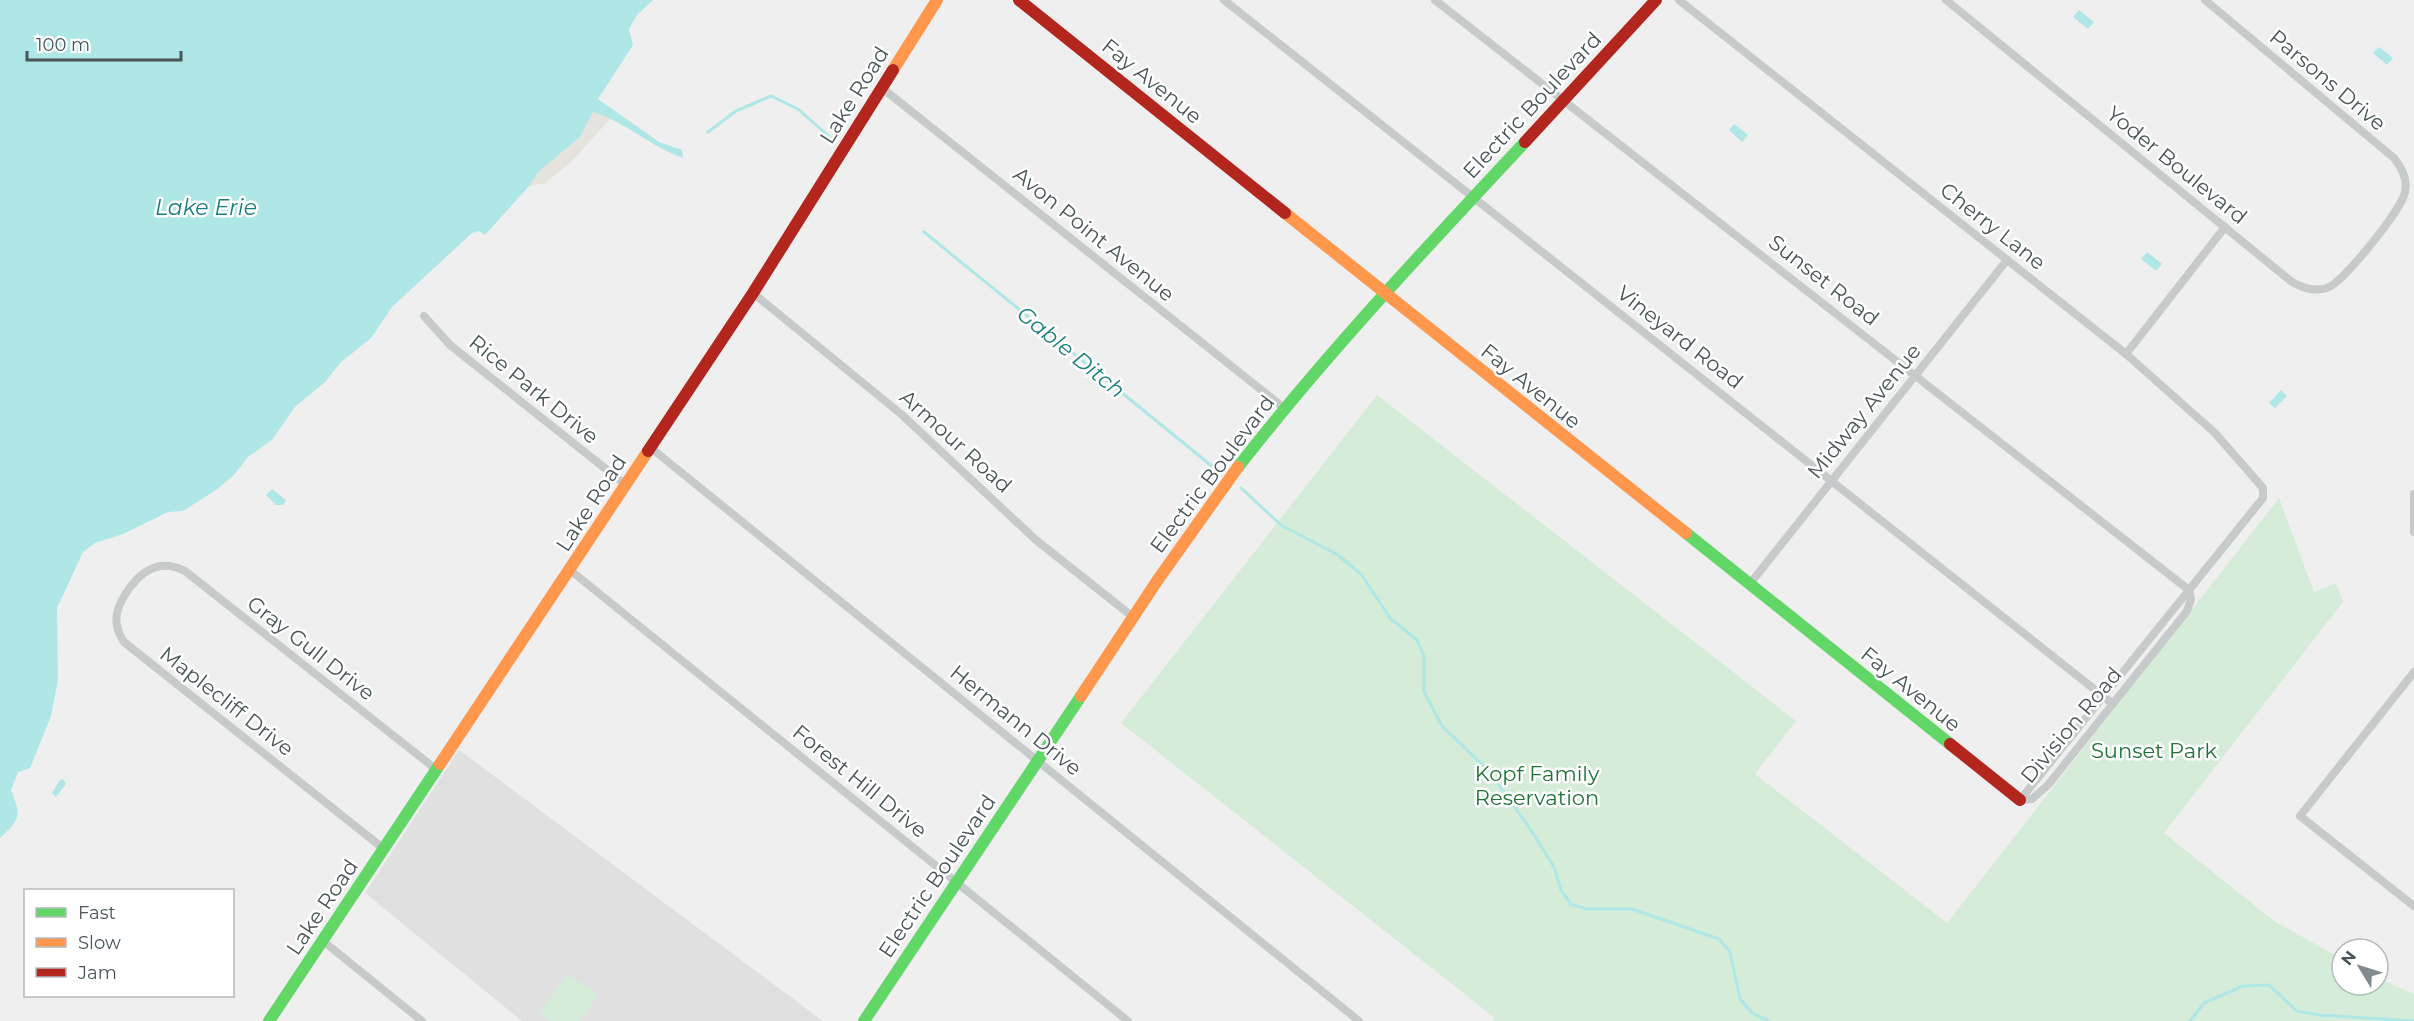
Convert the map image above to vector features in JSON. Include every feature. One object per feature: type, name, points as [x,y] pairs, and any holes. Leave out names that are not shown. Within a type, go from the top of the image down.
[{"type":"street","name":"Lake Road","points":[[269,1021],[753,293],[937,0]]},
{"type":"street","name":"Fay Avenue","points":[[1019,0],[2020,800]]},
{"type":"street","name":"Vineyard Road","points":[[1224,0],[2113,704]]},
{"type":"street","name":"Sunset Road","points":[[1436,0],[2189,590]]},
{"type":"street","name":"Electric Boulevard","points":[[864,1021],[1133,617],[1233,474],[1284,408],[1385,292],[1656,0]]},
{"type":"street","name":"Cherry Lane","points":[[1679,0],[2126,354],[2215,433],[2263,488],[2263,498]]},
{"type":"street","name":"Yoder Boulevard","points":[[1946,0],[2292,282],[2310,290],[2329,288],[2342,279],[2382,228]]},
{"type":"street","name":"Parsons Drive","points":[[2205,0],[2385,150],[2400,166],[2404,175],[2405,194],[2398,209],[2382,228]]},
{"type":"street","name":"Avon Point Avenue","points":[[882,88],[1284,408]]},
{"type":"street","points":[[2126,354],[2225,227]]},
{"type":"street","name":"Midway Avenue","points":[[1749,585],[2007,260]]},
{"type":"street","name":"Armour Road","points":[[753,293],[901,414],[1036,540],[1133,617]]},
{"type":"street","name":"Rice Park Drive","points":[[424,316],[450,345],[626,485]]},
{"type":"street","name":"Hermann Drive","points":[[651,448],[1359,1021]]},
{"type":"street","points":[[2414,494],[2414,532]]},
{"type":"street","name":"Division Road","points":[[2020,800],[2263,498]]},
{"type":"street","name":"Gray Gull Drive","points":[[159,566],[177,567],[185,571],[437,770]]},
{"type":"street","name":"Maplecliff Drive","points":[[159,566],[142,574],[117,607],[116,625],[124,642],[384,849]]},
{"type":"street","name":"Forest Hill Drive","points":[[570,570],[1128,1021]]},
{"type":"street","name":"Division Road","points":[[2020,800],[2032,799],[2048,785],[2187,611],[2191,599],[2189,590]]},
{"type":"street","points":[[2414,672],[2300,816],[2414,906]]},
{"type":"street","points":[[323,941],[422,1021]]},
{"type":"shaded area","points":[[459,750],[823,1021],[522,1021],[365,893]]},
{"type":"green space","name":"Kopf Family Reservation","points":[[1377,395],[1796,721],[1755,774],[1947,923],[2279,498],[2314,592],[2336,583],[2343,602],[2164,833],[2274,921],[2330,952],[2330,997],[2390,997],[2390,983],[2414,994],[2414,1021],[1493,1021],[1495,1018],[1121,723]]},
{"type":"green space","points":[[567,974],[598,994],[580,1021],[551,1021],[540,1014]]},
{"type":"sand","points":[[593,112],[611,118],[572,161],[545,183],[529,186],[538,172],[580,137]]},
{"type":"water","name":"Lake Erie","points":[[0,0],[653,0],[637,15],[629,29],[633,45],[598,99],[659,142],[682,150],[683,158],[660,148],[605,116],[593,112],[580,137],[538,172],[529,186],[485,235],[479,231],[472,233],[392,307],[371,338],[340,363],[325,382],[295,407],[272,440],[248,457],[233,476],[183,511],[168,512],[123,534],[95,543],[83,552],[57,608],[58,680],[51,716],[30,768],[18,772],[11,790],[17,816],[12,826],[0,838]]},
{"type":"water","points":[[2079,10],[2094,22],[2088,29],[2073,17]]},
{"type":"water","points":[[2379,47],[2393,58],[2387,65],[2373,53]]},
{"type":"water","points":[[1734,124],[1748,135],[1742,142],[1729,130]]},
{"type":"water","points":[[2147,252],[2162,264],[2156,271],[2141,259]]},
{"type":"water","points":[[2281,390],[2287,396],[2275,408],[2269,403]]},
{"type":"water","points":[[272,489],[286,500],[283,505],[276,505],[266,495]]},
{"type":"water","points":[[63,779],[66,784],[56,797],[52,793]]},
{"type":"waterway","name":"Gable Ditch","points":[[708,132],[736,111],[771,96],[798,109],[832,139]]},
{"type":"waterway","name":"Gable Ditch","points":[[924,232],[1218,471]]},
{"type":"waterway","name":"Gable Ditch","points":[[1241,488],[1281,525],[1338,555],[1361,574],[1390,618],[1417,640],[1424,656],[1424,692],[1442,726],[1489,771],[1554,867],[1561,890],[1571,904],[1587,909],[1632,909],[1719,939],[1730,952],[1740,999],[1752,1013],[1769,1021]]},
{"type":"waterway","name":"Gable Ditch","points":[[2190,1021],[2204,1003],[2243,986],[2269,985],[2297,1011],[2318,1015],[2414,1021]]},
{"type":"traffic: fast","points":[[1238,467],[1342,342],[1525,142]]},
{"type":"traffic: fast","points":[[1686,533],[1950,744]]},
{"type":"traffic: fast","points":[[864,1021],[1081,696]]},
{"type":"traffic: fast","points":[[269,1021],[440,764]]},
{"type":"traffic: slow","points":[[893,70],[937,0]]},
{"type":"traffic: slow","points":[[1285,213],[1686,533]]},
{"type":"traffic: slow","points":[[440,764],[648,451]]},
{"type":"traffic: slow","points":[[1081,696],[1157,581],[1238,467]]},
{"type":"traffic: jam","points":[[1019,0],[1285,213]]},
{"type":"traffic: jam","points":[[1525,142],[1656,0]]},
{"type":"traffic: jam","points":[[648,451],[753,293],[893,70]]},
{"type":"traffic: jam","points":[[1950,744],[2020,800]]},
{"type":"park label","name":"Sunset Park","points":[[2154,750]]}]
